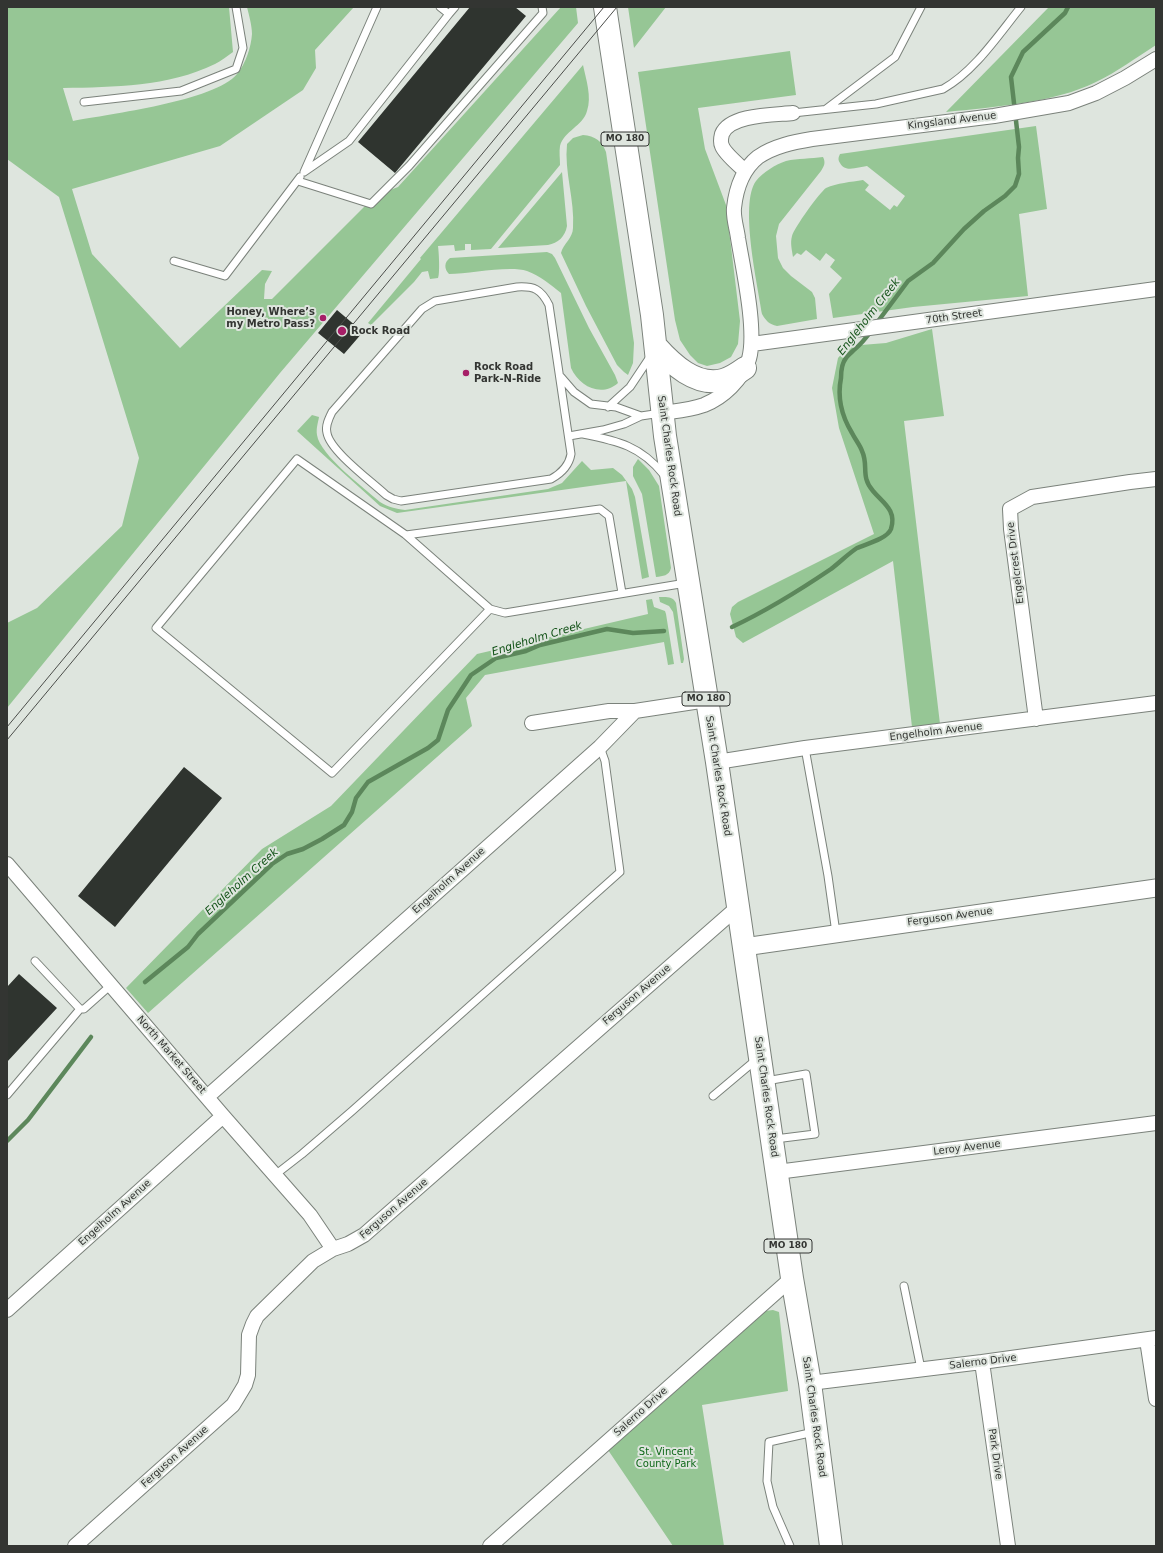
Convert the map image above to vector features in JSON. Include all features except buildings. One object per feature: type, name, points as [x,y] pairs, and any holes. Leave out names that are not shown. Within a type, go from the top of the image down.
[{"type":"main road","name":"Saint Charles Rock Road","points":[[605,7],[614,73],[646,271],[656,346],[662,413],[738,907],[792,1278],[810,1383],[831,1546]]},
{"type":"main road","points":[[656,346],[677,367],[687,374],[700,379],[721,381],[730,378],[745,368]]},
{"type":"street","name":"Kingsland Avenue","points":[[662,413],[692,409],[705,405],[716,399],[734,384],[749,360],[752,344],[750,314],[734,210],[737,190],[745,171],[758,158],[772,149],[790,143],[812,139],[994,116],[1069,103],[1096,94],[1156,59]]},
{"type":"street","points":[[745,171],[722,147],[721,142],[724,131],[732,124],[746,118],[793,113]]},
{"type":"street","name":"70th Street","points":[[752,344],[1156,289]]},
{"type":"street","name":"Engelcrest Drive","points":[[1036,719],[1011,529],[1010,509],[1032,497],[1156,479]]},
{"type":"street","points":[[532,723],[609,711],[636,711],[706,700]]},
{"type":"street","name":"Engelholm Avenue","points":[[716,762],[805,748],[1156,703]]},
{"type":"street","name":"Engelholm Avenue","points":[[207,1097],[600,747],[636,711]]},
{"type":"street","name":"North Market Street","points":[[7,864],[310,1215],[332,1249]]},
{"type":"street","name":"Ferguson Avenue","points":[[744,947],[1156,888]]},
{"type":"street","name":"Ferguson Avenue","points":[[75,1546],[233,1405],[245,1385],[248,1375],[249,1335],[257,1316],[313,1261],[332,1249],[348,1244],[364,1235],[738,907]]},
{"type":"street","name":"Engelholm Avenue","points":[[7,1310],[223,1116]]},
{"type":"street","name":"Leroy Avenue","points":[[777,1172],[1156,1123]]},
{"type":"street","name":"Salerno Drive","points":[[490,1546],[792,1278]]},
{"type":"street","points":[[1152,1339],[1156,1399]]},
{"type":"street","name":"Salerno Drive","points":[[810,1383],[921,1370],[1152,1339]]},
{"type":"street","name":"Park Drive","points":[[982,1362],[1008,1546]]},
{"type":"lane","points":[[84,102],[181,91],[236,69],[243,48],[236,7]]},
{"type":"lane","points":[[174,261],[225,276],[304,172],[377,7]]},
{"type":"lane","points":[[440,7],[449,14]]},
{"type":"lane","points":[[304,172],[349,141],[455,7]]},
{"type":"lane","points":[[298,181],[371,204],[409,166],[543,13],[542,7]]},
{"type":"lane","points":[[826,109],[895,57],[921,7]]},
{"type":"lane","points":[[793,113],[876,104],[943,89],[950,85],[979,59],[1021,7]]},
{"type":"lane","points":[[529,286],[539,291],[545,296],[549,305],[560,376],[571,454],[570,462],[557,476],[551,479],[401,501],[386,495],[337,451],[330,442],[326,432],[328,420],[332,412],[422,309],[435,301],[517,287],[529,286]]},
{"type":"lane","points":[[608,407],[634,382],[647,364],[656,346]]},
{"type":"lane","points":[[560,376],[566,384],[583,400],[591,404],[625,409],[641,416]]},
{"type":"lane","points":[[569,436],[614,427],[641,416],[662,413]]},
{"type":"lane","points":[[583,434],[619,442],[637,450],[658,468],[674,491]]},
{"type":"lane","points":[[490,609],[332,772],[156,628],[297,459],[406,535],[490,609],[504,613],[688,583]]},
{"type":"lane","points":[[406,535],[600,509],[609,516],[622,593]]},
{"type":"lane","points":[[275,1176],[358,1106],[620,872],[606,767],[600,747]]},
{"type":"lane","points":[[805,748],[828,876],[836,934]]},
{"type":"lane","points":[[35,961],[80,1009]]},
{"type":"lane","points":[[7,1095],[80,1009],[84,1009],[111,985]]},
{"type":"lane","points":[[713,1096],[760,1056]]},
{"type":"lane","points":[[764,1081],[806,1074],[815,1134],[772,1140]]},
{"type":"lane","points":[[904,1286],[921,1370]]},
{"type":"lane","points":[[790,1546],[773,1507],[767,1481],[770,1442],[816,1432]]},
{"type":"green space","points":[[7,7],[229,7],[233,52],[217,63],[197,72],[179,77],[121,86],[63,88],[73,121],[185,99],[207,92],[225,83],[240,70],[249,49],[252,31],[247,7],[354,7],[315,50],[316,68],[303,90],[220,146],[72,189],[92,254],[180,348],[262,270],[272,271],[265,284],[264,299],[272,299],[375,196],[398,187],[561,7],[576,7],[578,23],[280,373],[7,708],[7,623],[37,608],[122,526],[139,458],[59,197],[7,159]]},
{"type":"green space","points":[[628,7],[666,7],[634,48]]},
{"type":"green space","points":[[1049,7],[1156,7],[1156,45],[1112,74],[1079,89],[1061,95],[1023,103],[946,112]]},
{"type":"green space","points":[[790,51],[796,95],[698,108],[705,149],[726,205],[740,321],[738,344],[731,357],[720,363],[707,366],[698,363],[690,355],[680,340],[675,320],[638,72]]},
{"type":"green space","points":[[583,65],[589,94],[585,116],[562,141],[560,146],[560,165],[491,249],[471,250],[471,244],[465,244],[465,250],[455,251],[454,245],[438,246],[438,278],[430,279],[428,271],[422,272],[371,325],[368,323],[421,259],[420,258]]},
{"type":"green space","points":[[1036,126],[1047,209],[1019,214],[1028,296],[913,307],[833,318],[829,294],[842,278],[830,267],[835,260],[826,253],[820,261],[806,250],[801,255],[797,253],[793,257],[791,239],[797,226],[823,191],[826,188],[835,185],[863,180],[869,185],[865,190],[890,210],[894,205],[897,207],[905,196],[867,166],[852,169],[845,168],[839,162],[840,154]]},
{"type":"green space","points":[[583,135],[598,140],[606,152],[634,343],[633,363],[628,375],[617,365],[586,306],[561,253],[573,232],[573,218],[566,154],[567,144],[573,138]]},
{"type":"green space","points":[[823,157],[824,166],[779,224],[776,236],[778,258],[783,268],[791,276],[812,292],[815,298],[817,319],[777,326],[768,322],[762,314],[749,226],[751,192],[756,181],[765,172],[778,164],[791,160]]},
{"type":"green space","points":[[562,172],[567,226],[563,236],[555,243],[548,245],[498,248]]},
{"type":"green space","points":[[547,252],[552,254],[555,258],[589,328],[615,375],[618,383],[605,390],[598,390],[585,385],[579,380],[571,368],[561,293],[549,283],[532,273],[519,269],[500,269],[449,274],[446,268],[447,261],[450,258]]},
{"type":"green space","points":[[932,329],[944,416],[904,421],[940,724],[912,727],[893,561],[743,643],[736,637],[730,614],[732,607],[738,602],[874,534],[839,428],[832,388],[838,358],[849,346],[886,343]]},
{"type":"green space","points":[[312,415],[319,417],[317,435],[320,443],[334,461],[380,502],[398,509],[405,510],[548,489],[562,483],[582,461],[591,470],[613,468],[622,475],[632,489],[635,497],[649,577],[642,579],[626,481],[397,513],[380,506],[297,431]]},
{"type":"green space","points":[[638,459],[649,470],[659,486],[671,568],[667,574],[656,577],[642,494],[633,476],[633,467]]},
{"type":"green space","points":[[659,597],[671,598],[676,603],[684,659],[683,663],[681,663],[673,612],[669,606],[660,602]]},
{"type":"green space","points":[[652,599],[654,607],[665,611],[674,664],[668,665],[664,642],[485,675],[466,698],[472,726],[148,1013],[126,988],[262,849],[331,806],[477,654],[648,614],[646,600]]},
{"type":"green space","name":"St. Vincent County Park","points":[[773,1310],[779,1312],[788,1391],[702,1405],[724,1546],[673,1546],[608,1450],[765,1311]]},
{"type":"waterway","name":"Engleholm Creek","points":[[876,324],[908,281],[933,263],[964,229],[1015,186],[1019,174],[1019,147],[1011,77],[1023,52],[1065,13],[1068,7]]},
{"type":"waterway","name":"Engleholm Creek","points":[[732,627],[795,592],[831,569],[857,548],[885,536],[891,529],[891,512],[885,503],[869,486],[866,476],[864,456],[845,420],[839,392],[844,362],[871,331]]},
{"type":"waterway","name":"Engleholm Creek","points":[[145,982],[188,947],[198,934],[272,864],[287,854],[303,849],[322,839],[344,825],[352,812],[356,798],[368,782],[428,748],[438,740],[448,710],[471,675],[496,658],[526,651],[540,645],[607,629],[633,633],[664,631]]},
{"type":"waterway","name":"Engleholm Creek","points":[[7,1141],[28,1120],[91,1037]]},
{"type":"tram line","points":[[7,727],[604,7]]},
{"type":"tram line","points":[[7,740],[617,7]]},
{"type":"place","name":"Honey, Where’s my Metro Pass?","points":[[323,318]]},
{"type":"place","name":"Rock Road","points":[[342,331]]},
{"type":"place","name":"Rock Road Park-N-Ride","points":[[466,373]]}]
